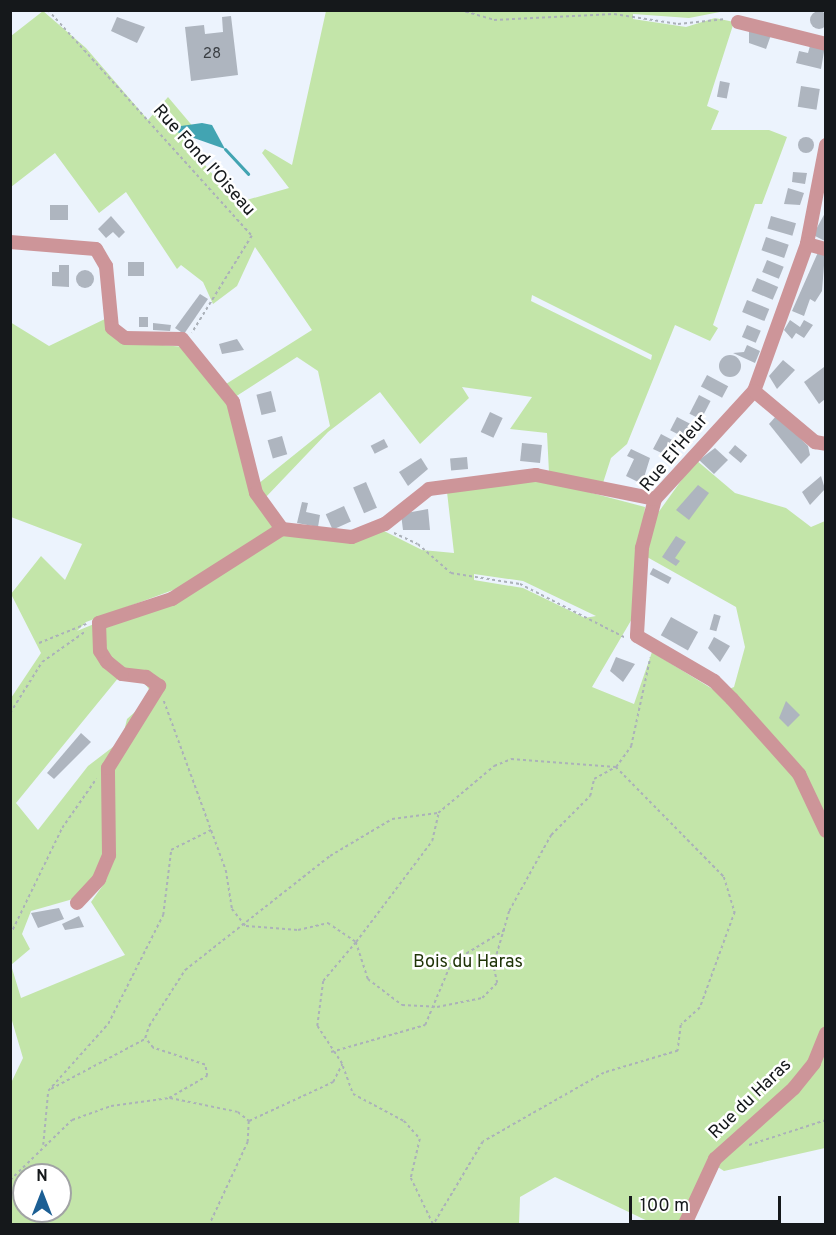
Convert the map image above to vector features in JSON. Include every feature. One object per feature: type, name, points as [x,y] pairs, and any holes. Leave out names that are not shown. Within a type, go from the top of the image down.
[{"type":"street","points":[[738,22],[825,44]]},
{"type":"street","name":"Rue El'Heur","points":[[637,636],[642,548],[655,499],[754,391],[807,244],[825,145]]},
{"type":"street","points":[[10,242],[96,249],[106,266],[112,328],[124,338],[182,339],[234,402],[256,493],[282,530]]},
{"type":"street","points":[[807,244],[825,249]]},
{"type":"street","points":[[754,391],[815,442],[825,444]]},
{"type":"street","points":[[77,903],[99,879],[109,855],[108,768],[159,686],[146,677],[122,674],[107,662],[100,651],[99,623],[172,599],[282,530],[352,537],[385,524],[429,489],[536,475],[655,499]]},
{"type":"street","points":[[637,636],[652,648],[714,681],[732,699],[799,774],[825,831]]},
{"type":"street","name":"Rue du Haras","points":[[685,1224],[715,1159],[794,1088],[814,1063],[825,1034]]},
{"type":"path","name":"Rue Fond l'Oiseau","points":[[48,10],[252,236],[186,344]]},
{"type":"path","points":[[460,10],[494,20],[615,14],[678,24],[718,17],[738,22]]},
{"type":"path","points":[[385,524],[451,573],[520,584],[591,616],[610,632],[637,636]]},
{"type":"path","points":[[10,713],[42,662],[88,624],[39,643]]},
{"type":"path","points":[[159,686],[226,870],[232,909],[246,926],[298,930],[328,923],[356,942],[368,979],[402,1005],[433,1006],[483,998],[497,983],[493,966],[506,929],[509,911],[551,835],[590,796],[594,780],[616,767],[631,746],[652,648]]},
{"type":"path","points":[[48,1091],[146,1038],[185,970],[246,926],[330,856],[392,819],[438,813],[494,766],[512,759],[616,767],[724,877],[735,912],[700,1008],[681,1025],[678,1051],[604,1073],[483,1142],[434,1224]]},
{"type":"path","points":[[10,935],[62,828],[108,768]]},
{"type":"path","points":[[434,1224],[411,1179],[420,1139],[404,1121],[353,1094],[342,1064],[330,1052],[317,1026],[323,981],[356,942],[432,842],[438,813]]},
{"type":"path","points":[[43,1148],[48,1091],[108,1024],[163,915],[171,850],[211,829]]},
{"type":"path","points":[[330,1052],[425,1025],[451,963],[506,929]]},
{"type":"path","points":[[146,1038],[153,1048],[205,1065],[207,1076],[170,1098]]},
{"type":"path","points":[[249,1121],[333,1082],[342,1064]]},
{"type":"path","points":[[10,1180],[72,1120],[111,1106],[170,1098],[238,1112],[249,1121]]},
{"type":"path","points":[[744,1146],[825,1120]]},
{"type":"path","points":[[210,1224],[248,1142],[249,1121]]},
{"type":"path","points":[[600,1224],[624,1224]]},
{"type":"green space","points":[[43,11],[86,48],[148,120],[168,97],[195,129],[183,138],[236,203],[289,188],[262,153],[265,149],[292,165],[326,11],[725,11],[689,18],[633,14],[633,19],[686,27],[715,18],[734,22],[707,106],[719,111],[711,130],[769,130],[787,137],[762,204],[755,204],[713,325],[718,328],[710,341],[675,325],[627,444],[611,458],[602,486],[549,473],[547,433],[510,429],[532,397],[462,387],[469,398],[420,444],[380,392],[328,432],[265,498],[258,484],[330,426],[318,371],[297,357],[235,397],[226,384],[312,330],[255,247],[237,286],[213,304],[203,282],[181,265],[177,269],[126,192],[99,213],[55,153],[11,187],[11,36]],"holes":[[[532,295],[652,355],[651,360],[531,301]]]},
{"type":"green space","name":"Bois du Haras","points":[[107,318],[108,330],[119,341],[184,347],[231,403],[254,492],[277,525],[252,550],[195,582],[86,622],[77,631],[94,624],[99,653],[119,677],[16,803],[38,830],[88,766],[122,740],[127,719],[153,696],[138,672],[119,668],[108,656],[102,625],[179,602],[286,533],[335,541],[382,530],[422,550],[454,553],[447,492],[535,478],[645,507],[636,612],[592,687],[634,704],[652,652],[719,693],[734,687],[745,647],[736,607],[647,557],[655,517],[696,460],[735,493],[786,508],[811,527],[825,521],[825,1148],[724,1171],[710,1162],[680,1224],[654,1224],[555,1177],[520,1197],[519,1224],[11,1224],[11,1083],[23,1058],[10,1014],[11,698],[41,653],[11,594],[41,556],[65,580],[82,544],[11,517],[10,322],[49,346]],"holes":[[[474,574],[523,581],[596,616],[585,618],[523,588],[474,580]],[[112,774],[115,842],[106,881],[91,902],[125,955],[21,998],[11,965],[30,949],[22,934],[31,911],[80,897],[106,859],[110,832],[104,781]]]},
{"type":"water","points":[[202,123],[212,125],[225,149],[174,131],[174,127]]},
{"type":"building","points":[[819,11],[825,14],[828,20],[825,26],[819,29],[813,26],[810,20],[813,14]]},
{"type":"building","points":[[231,16],[238,75],[191,81],[185,27],[204,25],[205,34],[223,32],[222,17]]},
{"type":"building","points":[[117,17],[145,27],[137,43],[111,31]]},
{"type":"building","points":[[749,28],[771,35],[766,49],[749,43]]},
{"type":"building","points":[[811,42],[825,46],[821,69],[796,63],[799,51],[808,53]]},
{"type":"building","points":[[720,81],[730,83],[727,99],[717,97]]},
{"type":"building","points":[[801,86],[820,89],[816,110],[798,107]]},
{"type":"building","points":[[803,137],[809,137],[814,145],[812,151],[803,153],[798,148],[798,142]]},
{"type":"building","points":[[793,172],[807,173],[805,184],[792,182]]},
{"type":"building","points":[[788,188],[804,193],[800,205],[784,204]]},
{"type":"building","points":[[50,205],[68,205],[68,220],[50,220]]},
{"type":"building","points":[[825,213],[825,241],[813,235]]},
{"type":"building","points":[[111,216],[125,232],[119,238],[113,232],[106,238],[98,229]]},
{"type":"building","points":[[771,216],[796,223],[792,236],[767,228]]},
{"type":"building","points":[[766,237],[789,245],[784,258],[761,250]]},
{"type":"building","points":[[819,250],[825,253],[822,291],[815,302],[810,299],[804,316],[792,311]]},
{"type":"building","points":[[767,260],[784,267],[779,279],[762,272]]},
{"type":"building","points":[[128,262],[144,262],[144,276],[128,276]]},
{"type":"building","points":[[59,265],[69,265],[69,287],[52,286],[52,272],[59,272]]},
{"type":"building","points":[[85,270],[91,273],[94,279],[91,285],[85,288],[79,285],[76,279],[79,273]]},
{"type":"building","points":[[757,278],[778,287],[773,300],[752,291]]},
{"type":"building","points":[[200,294],[208,299],[184,334],[175,328]]},
{"type":"building","points":[[747,300],[769,309],[764,321],[742,312]]},
{"type":"building","points":[[139,317],[148,317],[148,327],[139,327]]},
{"type":"building","points":[[790,320],[800,327],[804,320],[813,325],[804,338],[796,333],[792,339],[784,330]]},
{"type":"building","points":[[153,323],[171,325],[170,331],[153,330]]},
{"type":"building","points":[[747,325],[761,331],[756,343],[742,337]]},
{"type":"building","points":[[237,339],[244,350],[222,354],[219,344]]},
{"type":"building","points":[[747,345],[760,351],[755,363],[733,353],[744,352]]},
{"type":"building","points":[[730,355],[738,358],[741,366],[738,374],[730,377],[722,374],[719,366],[722,358]]},
{"type":"building","points":[[783,360],[795,370],[777,389],[769,376]]},
{"type":"building","points":[[824,367],[825,399],[819,404],[804,382]]},
{"type":"building","points":[[707,375],[728,386],[722,398],[701,386]]},
{"type":"building","points":[[271,391],[276,411],[262,415],[256,395]]},
{"type":"building","points":[[699,395],[711,401],[701,420],[689,414]]},
{"type":"building","points":[[490,412],[503,418],[493,438],[481,432]]},
{"type":"building","points":[[777,415],[808,446],[810,455],[801,464],[769,424]]},
{"type":"building","points":[[677,417],[693,425],[686,439],[670,430]]},
{"type":"building","points":[[661,434],[678,443],[668,456],[653,449]]},
{"type":"building","points":[[282,436],[287,454],[273,458],[268,440]]},
{"type":"building","points":[[384,439],[388,447],[375,454],[371,446]]},
{"type":"building","points":[[522,443],[542,445],[540,463],[520,461]]},
{"type":"building","points":[[735,445],[747,455],[741,463],[729,453]]},
{"type":"building","points":[[715,448],[728,460],[714,474],[699,460]]},
{"type":"building","points":[[631,449],[650,458],[642,484],[626,476],[634,459],[627,456]]},
{"type":"building","points":[[467,457],[468,469],[451,470],[450,458]]},
{"type":"building","points":[[421,458],[428,469],[408,486],[399,472]]},
{"type":"building","points":[[821,476],[825,489],[810,505],[802,492]]},
{"type":"building","points":[[366,482],[377,508],[364,513],[353,487]]},
{"type":"building","points":[[698,485],[709,493],[689,520],[676,510]]},
{"type":"building","points":[[302,502],[308,503],[306,512],[320,515],[318,527],[297,523]]},
{"type":"building","points":[[344,506],[351,522],[333,530],[326,514]]},
{"type":"building","points":[[428,509],[430,530],[403,530],[401,514]]},
{"type":"building","points":[[676,536],[686,542],[675,558],[680,561],[676,566],[662,557]]},
{"type":"building","points":[[653,568],[672,578],[668,584],[650,574]]},
{"type":"building","points":[[714,614],[721,616],[716,631],[710,629]]},
{"type":"building","points":[[671,617],[698,632],[688,650],[661,635]]},
{"type":"building","points":[[714,637],[730,646],[720,662],[708,648]]},
{"type":"building","points":[[616,657],[635,664],[623,682],[610,671]]},
{"type":"building","points":[[786,701],[800,715],[788,727],[779,718]]},
{"type":"building","points":[[81,733],[91,742],[54,779],[47,773]]},
{"type":"building","points":[[59,908],[64,919],[38,928],[31,913]]},
{"type":"building","points":[[79,916],[84,927],[65,930],[62,924]]},
{"type":"waterway","points":[[225,149],[248,174]]}]
